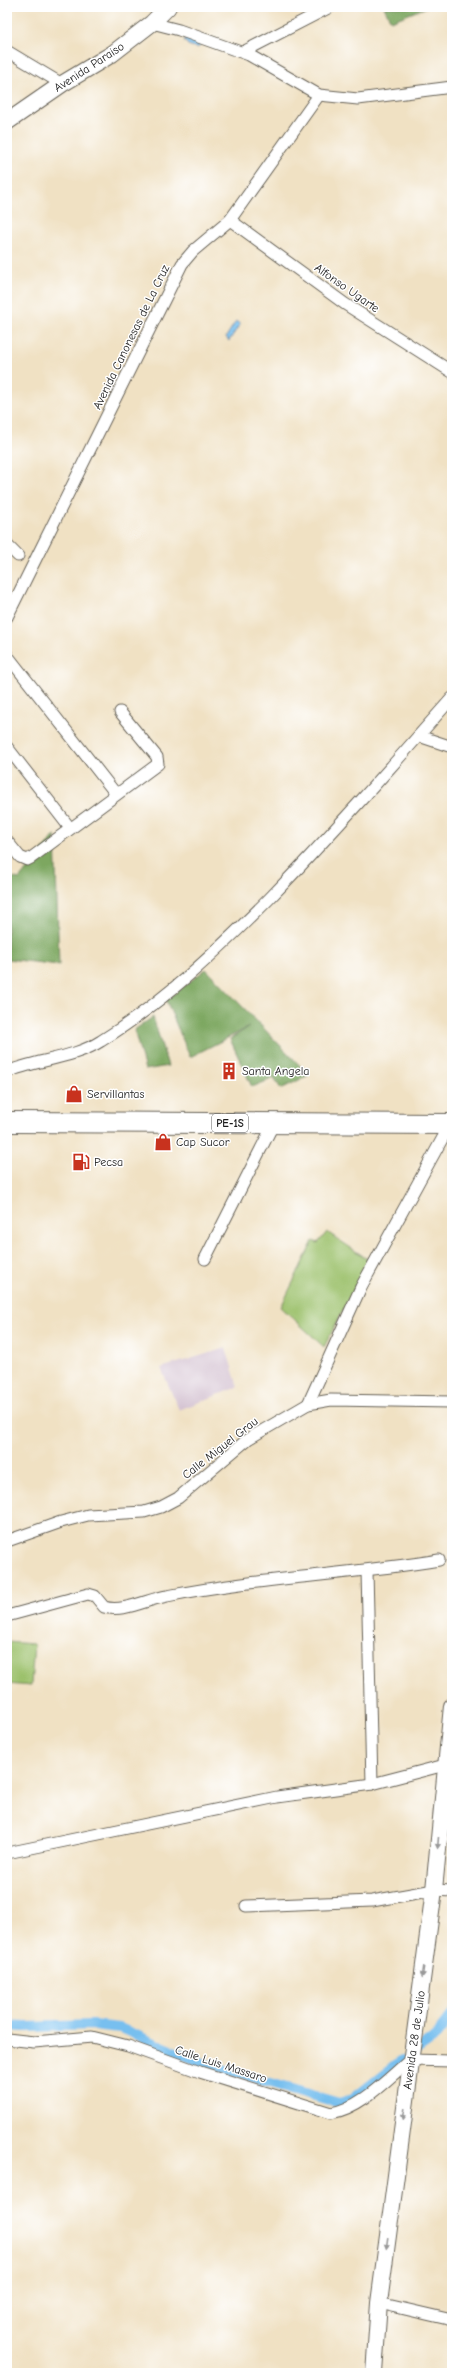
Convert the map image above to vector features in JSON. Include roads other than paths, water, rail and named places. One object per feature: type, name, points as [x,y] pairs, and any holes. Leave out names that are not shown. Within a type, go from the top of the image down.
[{"type":"highway","name":"PE-1S","points":[[7,1122],[274,1124],[451,1123]]},
{"type":"main road","name":"Avenida Paraiso","points":[[7,122],[62,84],[112,54],[152,23],[168,7]]},
{"type":"main road","name":"Avenida 28 de Julio","points":[[374,2373],[379,2303],[410,2060],[434,1890],[445,1765],[451,1727],[452,1706]]},
{"type":"street","points":[[243,52],[330,7]]},
{"type":"street","points":[[152,23],[179,30],[243,52],[319,95],[358,99],[452,87]]},
{"type":"street","points":[[7,51],[62,84]]},
{"type":"street","name":"Avenida Canonesas de La Cruz","points":[[7,616],[182,264],[193,251],[230,220],[319,95]]},
{"type":"street","name":"Alfonso Ugarte","points":[[230,220],[344,304],[452,372]]},
{"type":"street","points":[[7,545],[18,556]]},
{"type":"street","points":[[7,655],[116,794]]},
{"type":"street","points":[[7,1072],[26,1064],[82,1050],[100,1042],[164,997],[204,964],[328,839],[452,698]]},
{"type":"street","points":[[7,841],[20,857],[27,860],[116,794],[154,768],[159,762],[155,754],[120,712]]},
{"type":"street","points":[[419,736],[452,747]]},
{"type":"street","points":[[7,747],[70,828]]},
{"type":"street","points":[[308,1404],[361,1288],[451,1123]]},
{"type":"street","points":[[205,1259],[274,1124]]},
{"type":"street","name":"Calle Miguel Grau","points":[[7,1541],[61,1522],[88,1516],[144,1512],[161,1507],[178,1498],[248,1440],[308,1404],[331,1400],[452,1402]]},
{"type":"street","points":[[7,1616],[88,1594],[95,1596],[104,1607],[118,1608],[165,1596],[204,1589],[367,1571],[439,1560]]},
{"type":"street","points":[[367,1571],[372,1784]]},
{"type":"street","points":[[7,1852],[277,1798],[372,1784],[445,1765]]},
{"type":"street","points":[[246,1906],[372,1901],[434,1890],[452,1891]]},
{"type":"street","name":"Calle Luis Massaro","points":[[7,2039],[34,2042],[92,2037],[128,2046],[200,2072],[330,2113],[345,2111],[410,2060]]},
{"type":"street","points":[[410,2060],[452,2061]]},
{"type":"street","points":[[379,2303],[452,2320]]},
{"type":"water","points":[[186,37],[200,41],[200,46],[197,48],[188,45],[184,40]]},
{"type":"water","points":[[236,321],[240,324],[229,341],[226,337]]},
{"type":"waterway","points":[[420,2048],[433,2039],[452,2015]]},
{"type":"waterway","points":[[7,2026],[26,2027],[93,2025],[120,2028],[202,2063],[339,2103],[353,2099],[402,2060]]},
{"type":"place","name":"Santa Angela","points":[[229,1071]]},
{"type":"place","name":"Servillantas","points":[[74,1094]]},
{"type":"place","name":"Cap Sucor","points":[[163,1142]]},
{"type":"place","name":"Pecsa","points":[[81,1162]]}]
